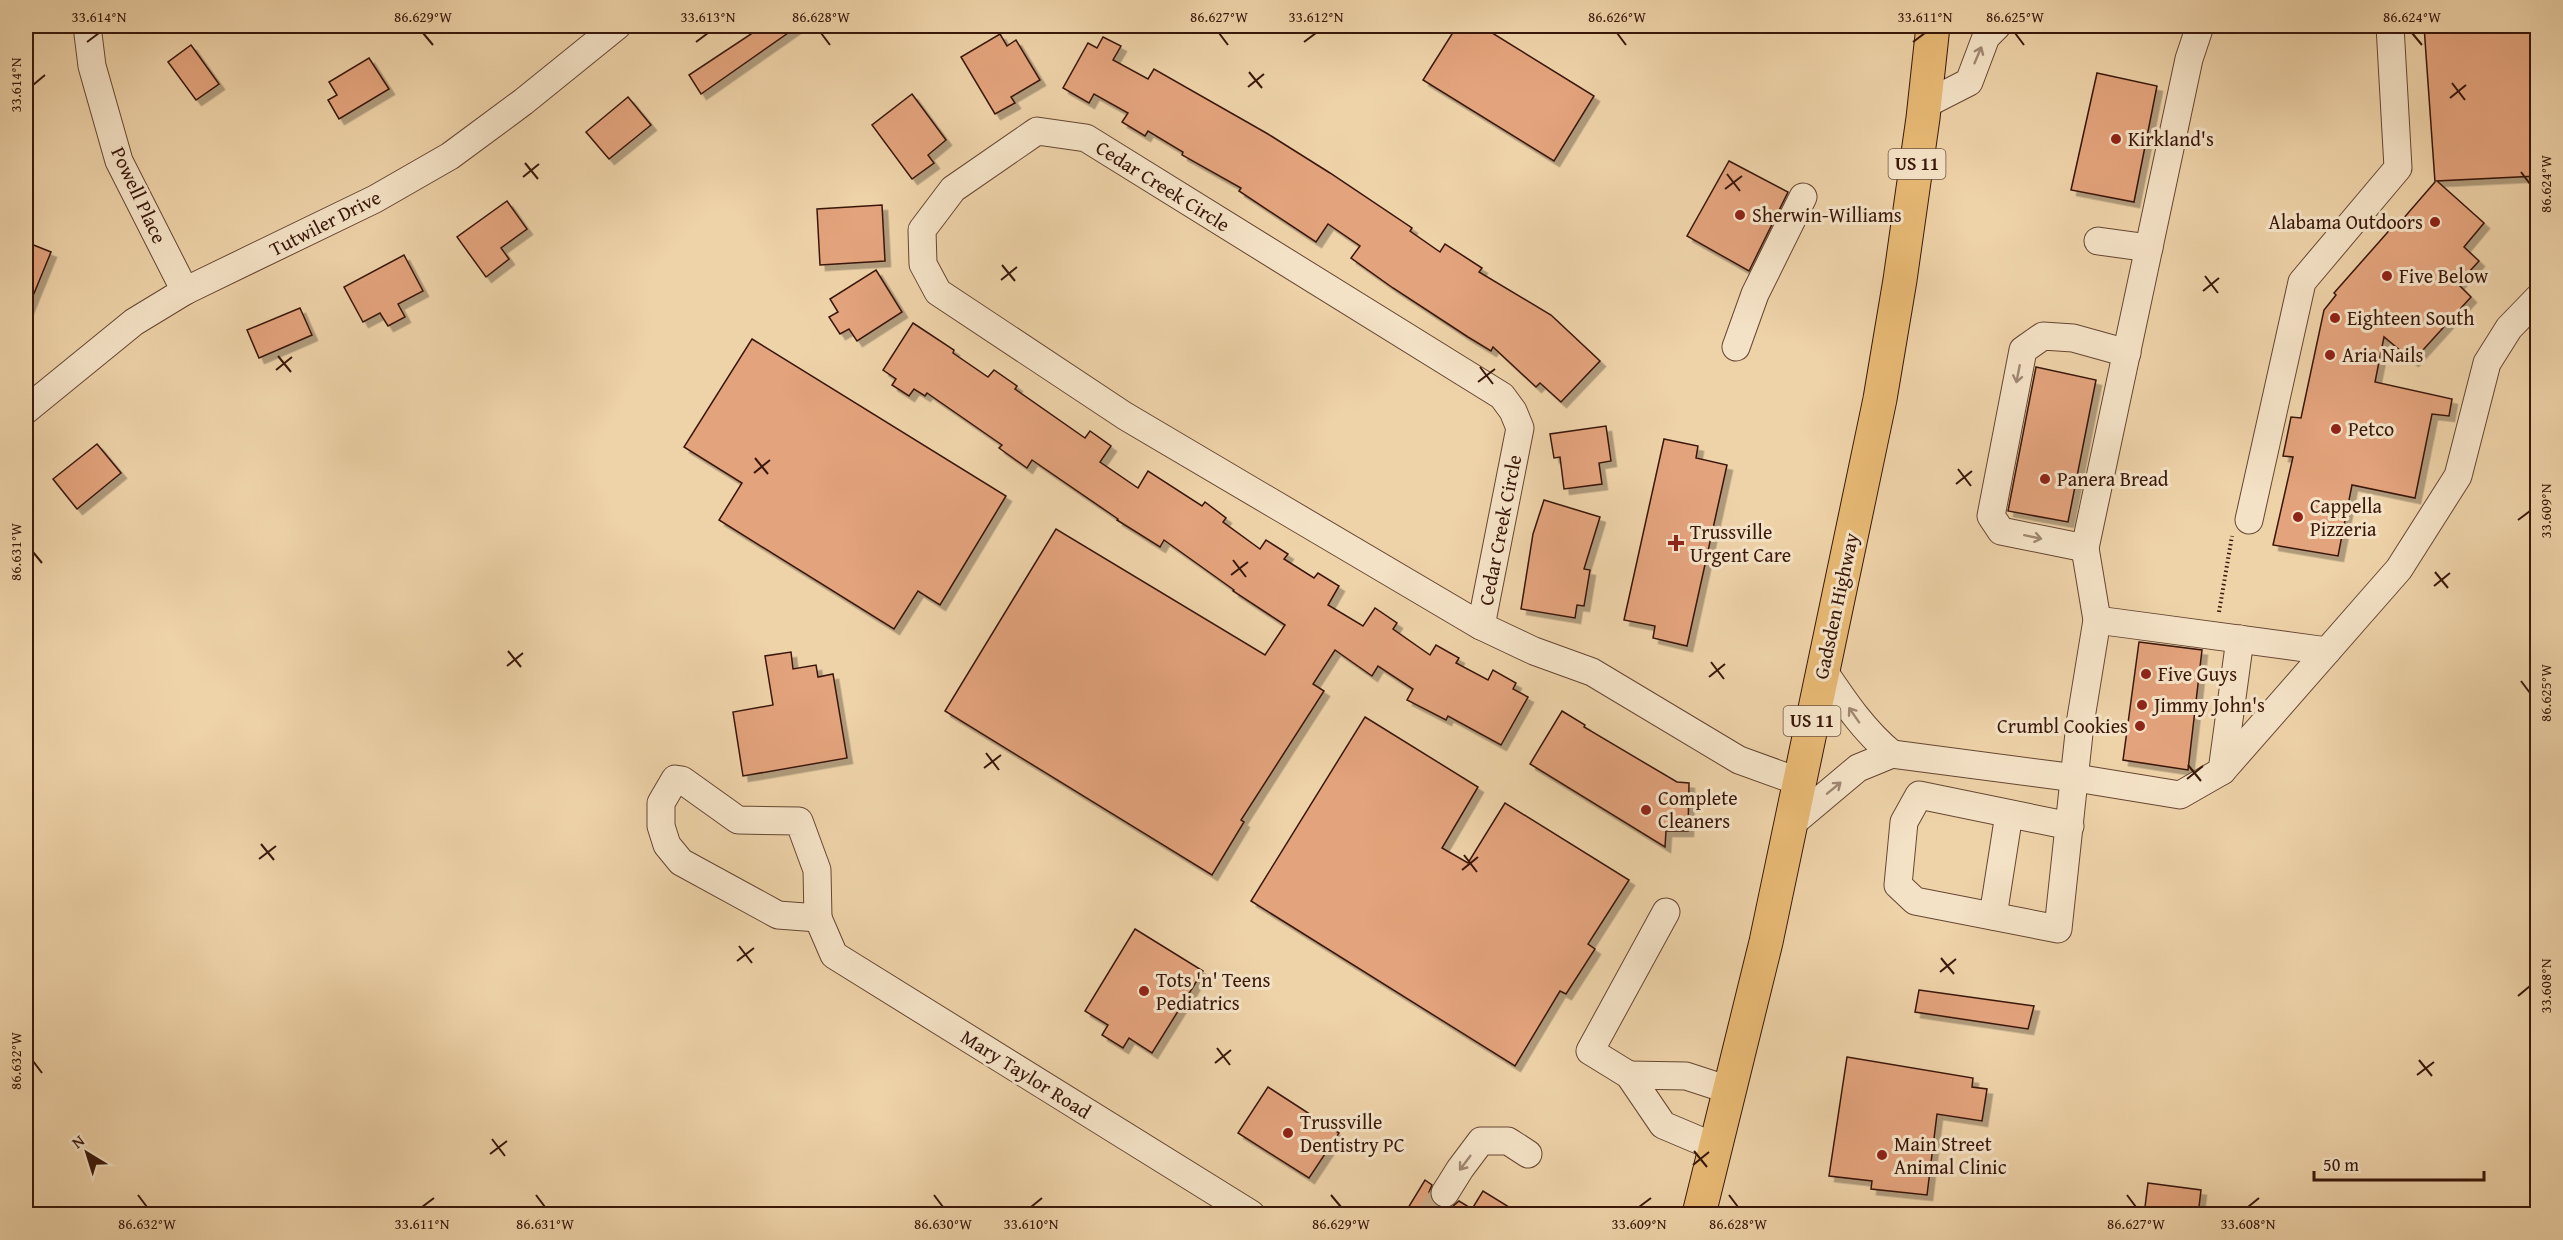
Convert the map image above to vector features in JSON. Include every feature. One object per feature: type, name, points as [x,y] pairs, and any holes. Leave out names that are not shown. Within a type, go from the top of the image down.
[{"type":"main road","name":"Gadsden Highway","points":[[1699,1215],[1766,942],[1882,388],[1900,280],[1933,26]]},
{"type":"street","name":"Powell Place","points":[[87,26],[92,66],[119,161],[185,291]]},
{"type":"street","name":"Tutwiler Drive","points":[[26,410],[134,322],[185,291],[375,199],[450,156],[523,102],[617,26]]},
{"type":"street","points":[[1924,105],[1968,82],[1986,37],[1997,26]]},
{"type":"street","points":[[2070,826],[1919,795],[1904,822],[1898,885],[1915,902],[2058,929],[2076,778],[2080,724],[2097,620],[2085,548],[2189,59],[2200,26]]},
{"type":"street","points":[[2250,520],[2302,282],[2398,168],[2390,26]]},
{"type":"street","name":"Cedar Creek Circle","points":[[1481,626],[1520,428],[1513,411],[1502,396],[1086,138],[1037,131],[953,189],[922,230],[922,264],[938,292],[1125,416],[1481,626],[1534,651],[1592,672],[1739,760],[1800,782]]},
{"type":"street","points":[[1736,347],[1755,294],[1803,197]]},
{"type":"street","points":[[2098,241],[2149,248]]},
{"type":"street","points":[[1789,826],[1858,768],[1892,754],[2076,778],[2180,795],[2222,771],[2399,569],[2458,476],[2487,363],[2509,328],[2538,298]]},
{"type":"street","points":[[2085,548],[2001,531],[1990,516],[2023,350],[2043,336],[2073,338],[2127,353]]},
{"type":"street","points":[[2097,620],[2327,651]]},
{"type":"street","points":[[2222,771],[2240,639]]},
{"type":"street","points":[[1823,670],[1860,723],[1892,754]]},
{"type":"street","points":[[675,779],[682,780],[738,820],[800,821],[817,870],[818,918],[778,915],[681,862],[667,845],[661,826],[661,803],[675,779]]},
{"type":"street","points":[[1994,916],[2009,814]]},
{"type":"street","points":[[1666,912],[1590,1051],[1629,1075],[1663,1125],[1715,1147]]},
{"type":"street","name":"Mary Taylor Road","points":[[818,918],[834,955],[1251,1215]]},
{"type":"street","points":[[1629,1075],[1686,1076],[1729,1090]]},
{"type":"street","points":[[1445,1193],[1482,1141],[1508,1141],[1528,1154]]},
{"type":"path","points":[[2221,600],[2230,547]]},
{"type":"building","points":[[763,26],[798,26],[701,94],[689,75]]},
{"type":"building","points":[[1457,26],[1481,26],[1594,96],[1554,161],[1423,80]]},
{"type":"building","points":[[2424,26],[2538,26],[2538,176],[2437,181],[2484,223],[2464,247],[2479,261],[2458,284],[2471,297],[2413,361],[2384,337],[2375,382],[2452,399],[2449,416],[2432,414],[2415,498],[2352,485],[2338,556],[2273,545],[2293,457],[2283,456],[2291,417],[2301,418],[2324,310],[2336,295],[2334,293],[2435,182]]},
{"type":"building","points":[[1000,34],[1007,46],[1016,40],[1040,80],[1011,97],[1015,103],[995,114],[961,57]]},
{"type":"building","points":[[1103,37],[1121,46],[1113,60],[1148,79],[1154,69],[1268,134],[1412,228],[1410,231],[1440,252],[1445,244],[1482,268],[1479,272],[1551,315],[1600,361],[1561,402],[1540,383],[1536,387],[1493,347],[1491,351],[1468,337],[1351,258],[1360,246],[1328,224],[1316,242],[1239,191],[1241,188],[1182,155],[1183,152],[1148,131],[1145,136],[1122,122],[1128,113],[1094,94],[1089,103],[1063,88],[1088,43],[1097,48]]},
{"type":"building","points":[[191,45],[219,84],[196,100],[168,62]]},
{"type":"building","points":[[369,58],[389,89],[339,119],[328,100],[337,95],[329,82]]},
{"type":"building","points":[[2097,73],[2157,86],[2134,202],[2071,190]]},
{"type":"building","points":[[912,94],[946,140],[928,155],[934,163],[912,179],[872,125]]},
{"type":"building","points":[[628,97],[651,125],[609,159],[586,132]]},
{"type":"building","name":"Sherwin-Williams","points":[[1729,161],[1788,192],[1749,271],[1687,236]]},
{"type":"building","points":[[507,201],[527,229],[501,248],[509,259],[486,277],[457,237]]},
{"type":"building","points":[[882,205],[885,261],[820,265],[817,209]]},
{"type":"building","points":[[26,242],[51,252],[26,313]]},
{"type":"building","points":[[404,255],[423,291],[398,304],[405,317],[388,326],[380,313],[363,322],[344,287]]},
{"type":"building","points":[[876,270],[902,312],[857,341],[849,329],[840,334],[829,317],[838,312],[830,299]]},
{"type":"building","points":[[300,308],[312,335],[259,358],[247,330]]},
{"type":"building","points":[[913,323],[954,350],[953,353],[988,377],[994,370],[1017,386],[1015,389],[1085,438],[1090,431],[1111,446],[1100,462],[1138,488],[1148,471],[1202,506],[1205,502],[1226,518],[1223,522],[1260,549],[1266,540],[1288,554],[1284,559],[1314,578],[1318,573],[1339,586],[1328,605],[1363,626],[1375,608],[1397,623],[1393,629],[1430,655],[1436,645],[1459,658],[1456,663],[1488,680],[1493,670],[1516,683],[1513,689],[1528,697],[1501,745],[1448,716],[1446,720],[1407,700],[1413,689],[1378,666],[1372,676],[1335,650],[1313,684],[1324,691],[1241,820],[1244,822],[1212,875],[945,711],[1056,529],[1265,655],[1285,625],[1233,591],[1164,540],[1160,547],[1117,520],[1032,460],[1027,468],[999,448],[1002,445],[927,393],[925,396],[914,389],[909,396],[892,385],[896,379],[883,370]]},
{"type":"building","points":[[752,339],[1006,496],[940,605],[918,591],[894,629],[719,520],[742,483],[684,447]]},
{"type":"building","points":[[2036,367],[2096,380],[2068,522],[2008,511]]},
{"type":"building","points":[[1606,426],[1611,461],[1599,463],[1602,484],[1564,489],[1560,457],[1554,458],[1550,434]]},
{"type":"building","name":"Trussville Urgent Care","points":[[1664,439],[1698,446],[1696,458],[1727,465],[1687,646],[1653,638],[1655,626],[1624,620]]},
{"type":"building","points":[[97,444],[121,473],[77,509],[53,479]]},
{"type":"building","points":[[1544,500],[1600,517],[1584,569],[1590,570],[1584,606],[1577,605],[1575,618],[1521,609],[1533,534]]},
{"type":"building","points":[[2139,642],[2202,650],[2188,770],[2123,760]]},
{"type":"building","points":[[791,652],[793,669],[816,665],[818,677],[833,674],[847,758],[743,776],[733,712],[773,705],[765,656]]},
{"type":"building","name":"Complete Cleaners","points":[[1562,711],[1585,725],[1584,727],[1677,782],[1689,783],[1688,831],[1666,831],[1665,847],[1530,764]]},
{"type":"building","points":[[1365,717],[1478,787],[1442,848],[1468,863],[1505,803],[1629,880],[1588,944],[1595,949],[1566,994],[1560,991],[1515,1066],[1251,901]]},
{"type":"building","name":"Tots 'n' Teens Pediatrics","points":[[1135,929],[1203,971],[1152,1053],[1129,1038],[1123,1048],[1102,1035],[1108,1025],[1085,1011]]},
{"type":"building","points":[[1919,990],[2034,1006],[2028,1029],[1915,1012]]},
{"type":"building","points":[[1847,1057],[1973,1078],[1972,1087],[1987,1089],[1982,1121],[1937,1114],[1927,1195],[1871,1189],[1872,1181],[1829,1176]]},
{"type":"building","name":"Trussville Dentistry PC","points":[[1268,1087],[1339,1133],[1309,1178],[1238,1133]]},
{"type":"building","points":[[1425,1180],[1432,1185],[1429,1192],[1431,1200],[1437,1207],[1445,1209],[1459,1201],[1472,1209],[1483,1191],[1522,1215],[1418,1215],[1408,1208]]},
{"type":"building","points":[[2148,1183],[2201,1190],[2198,1215],[2144,1215]]},
{"type":"tunnel","points":[[1431,1214],[1445,1193]]},
{"type":"place","name":"Kirkland's","points":[[2116,139]]},
{"type":"place","name":"Sherwin-Williams","points":[[1740,215]]},
{"type":"place","name":"Alabama Outdoors","points":[[2435,222]]},
{"type":"place","name":"Five Below","points":[[2387,276]]},
{"type":"place","name":"Eighteen South","points":[[2335,318]]},
{"type":"place","name":"Aria Nails","points":[[2330,355]]},
{"type":"place","name":"Petco","points":[[2336,429]]},
{"type":"place","name":"Panera Bread","points":[[2045,479]]},
{"type":"place","name":"Cappella Pizzeria","points":[[2298,517]]},
{"type":"place","name":"Trussville Urgent Care","points":[[1676,543]]},
{"type":"place","name":"Five Guys","points":[[2146,674]]},
{"type":"place","name":"Jimmy John's","points":[[2142,705]]},
{"type":"place","name":"Crumbl Cookies","points":[[2140,726]]},
{"type":"place","name":"Complete Cleaners","points":[[1646,810]]},
{"type":"place","name":"Tots 'n' Teens Pediatrics","points":[[1144,991]]},
{"type":"place","name":"Trussville Dentistry PC","points":[[1288,1133]]},
{"type":"place","name":"Main Street Animal Clinic","points":[[1882,1155]]}]
